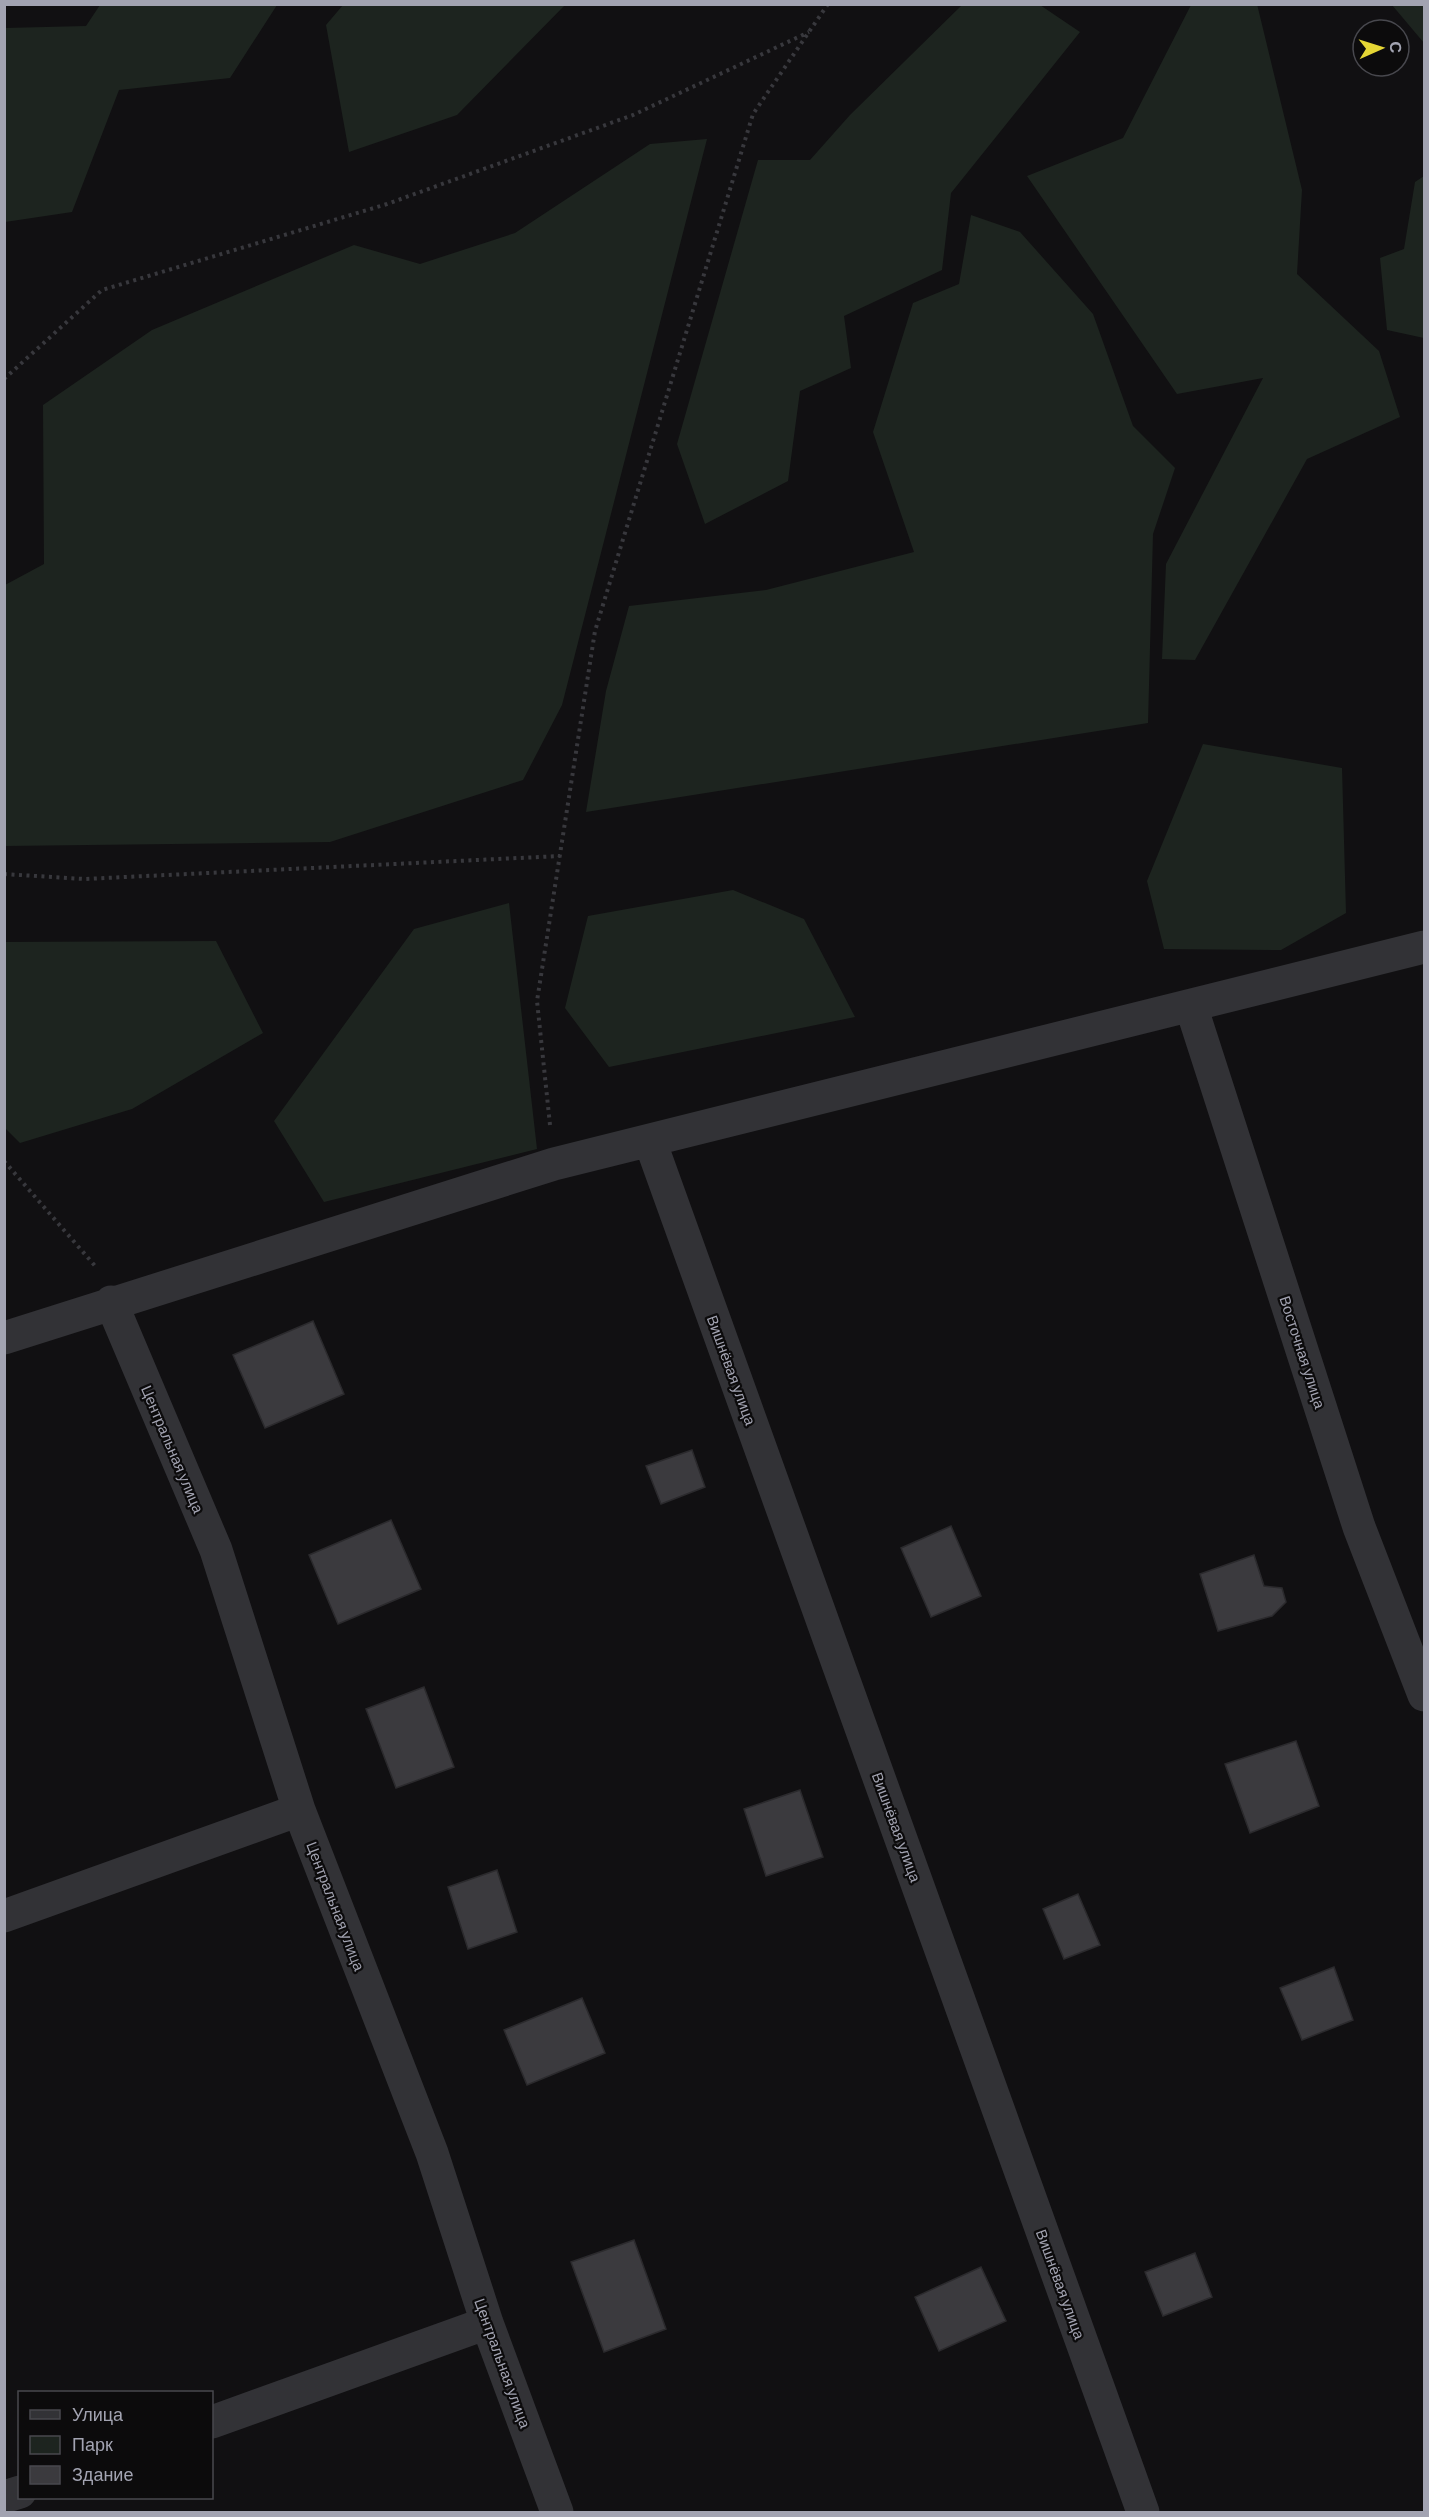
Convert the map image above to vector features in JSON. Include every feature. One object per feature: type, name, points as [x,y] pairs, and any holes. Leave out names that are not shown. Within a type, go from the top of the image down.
[{"type":"street","points":[[4,1338],[111,1302],[554,1164],[1425,947]]},
{"type":"street","name":"Восточная улица","points":[[1191,1006],[1359,1527],[1425,1695]]},
{"type":"street","name":"Вишнёвая улица","points":[[650,1141],[1143,2512]]},
{"type":"street","name":"Центральная улица","points":[[111,1302],[216,1550],[299,1810],[432,2153],[487,2323],[557,2512]]},
{"type":"street","points":[[4,1916],[299,1810]]},
{"type":"street","points":[[213,2422],[487,2323]]},
{"type":"path","points":[[554,1164],[537,1001],[596,631],[753,114],[828,4]]},
{"type":"path","points":[[4,379],[102,290],[387,204],[633,115],[809,32]]},
{"type":"path","points":[[4,874],[84,879],[560,856]]},
{"type":"path","points":[[4,1161],[93,1262],[111,1302]]},
{"type":"green space","points":[[1257,4],[1302,190],[1297,274],[1379,351],[1400,417],[1307,459],[1195,660],[1162,659],[1166,564],[1263,378],[1177,394],[1027,176],[1123,138],[1191,5]]},
{"type":"green space","points":[[100,5],[277,5],[230,78],[119,90],[72,212],[5,222],[5,28],[86,26]]},
{"type":"green space","points":[[343,5],[565,5],[457,115],[349,152],[326,25]]},
{"type":"green space","points":[[962,5],[1040,5],[1080,32],[951,193],[942,270],[844,316],[851,368],[800,391],[788,481],[705,524],[677,444],[758,160],[810,160],[850,115]]},
{"type":"green space","points":[[1392,5],[1424,5],[1424,43],[1411,28],[1411,18],[1403,18]]},
{"type":"green space","points":[[707,139],[562,705],[523,780],[330,842],[5,846],[5,585],[44,564],[43,405],[152,330],[354,245],[420,264],[515,233],[650,144]]},
{"type":"green space","points":[[1424,176],[1424,338],[1387,330],[1380,258],[1404,249],[1415,182]]},
{"type":"green space","points":[[971,215],[1020,232],[1093,314],[1133,426],[1175,468],[1153,534],[1148,723],[586,812],[606,691],[629,606],[766,590],[914,552],[873,432],[913,303],[959,284]]},
{"type":"green space","points":[[1203,744],[1342,768],[1346,913],[1281,950],[1164,949],[1147,881]]},
{"type":"green space","points":[[733,890],[804,919],[855,1017],[609,1067],[565,1008],[588,916]]},
{"type":"green space","points":[[509,903],[537,1149],[324,1202],[274,1121],[414,929]]},
{"type":"green space","points":[[216,941],[263,1033],[132,1109],[20,1143],[5,1128],[5,942]]},
{"type":"building","points":[[313,1321],[344,1394],[265,1428],[233,1355]]},
{"type":"building","points":[[692,1450],[705,1487],[661,1504],[646,1466]]},
{"type":"building","points":[[391,1520],[421,1589],[338,1624],[309,1555]]},
{"type":"building","points":[[951,1526],[981,1596],[931,1617],[901,1548]]},
{"type":"building","points":[[1254,1555],[1264,1586],[1282,1588],[1286,1602],[1272,1616],[1218,1631],[1200,1574]]},
{"type":"building","points":[[424,1687],[454,1767],[396,1788],[366,1709]]},
{"type":"building","points":[[1296,1741],[1319,1806],[1250,1833],[1225,1764]]},
{"type":"building","points":[[800,1790],[823,1857],[766,1876],[744,1809]]},
{"type":"building","points":[[497,1870],[517,1932],[468,1949],[448,1887]]},
{"type":"building","points":[[1078,1894],[1100,1945],[1064,1959],[1043,1909]]},
{"type":"building","points":[[1334,1967],[1353,2020],[1302,2040],[1280,1988]]},
{"type":"building","points":[[582,1998],[605,2053],[527,2085],[504,2030]]},
{"type":"building","points":[[634,2240],[666,2329],[604,2352],[571,2262]]},
{"type":"building","points":[[1195,2253],[1212,2297],[1163,2316],[1145,2272]]},
{"type":"building","points":[[981,2267],[1006,2321],[939,2351],[915,2297]]}]
